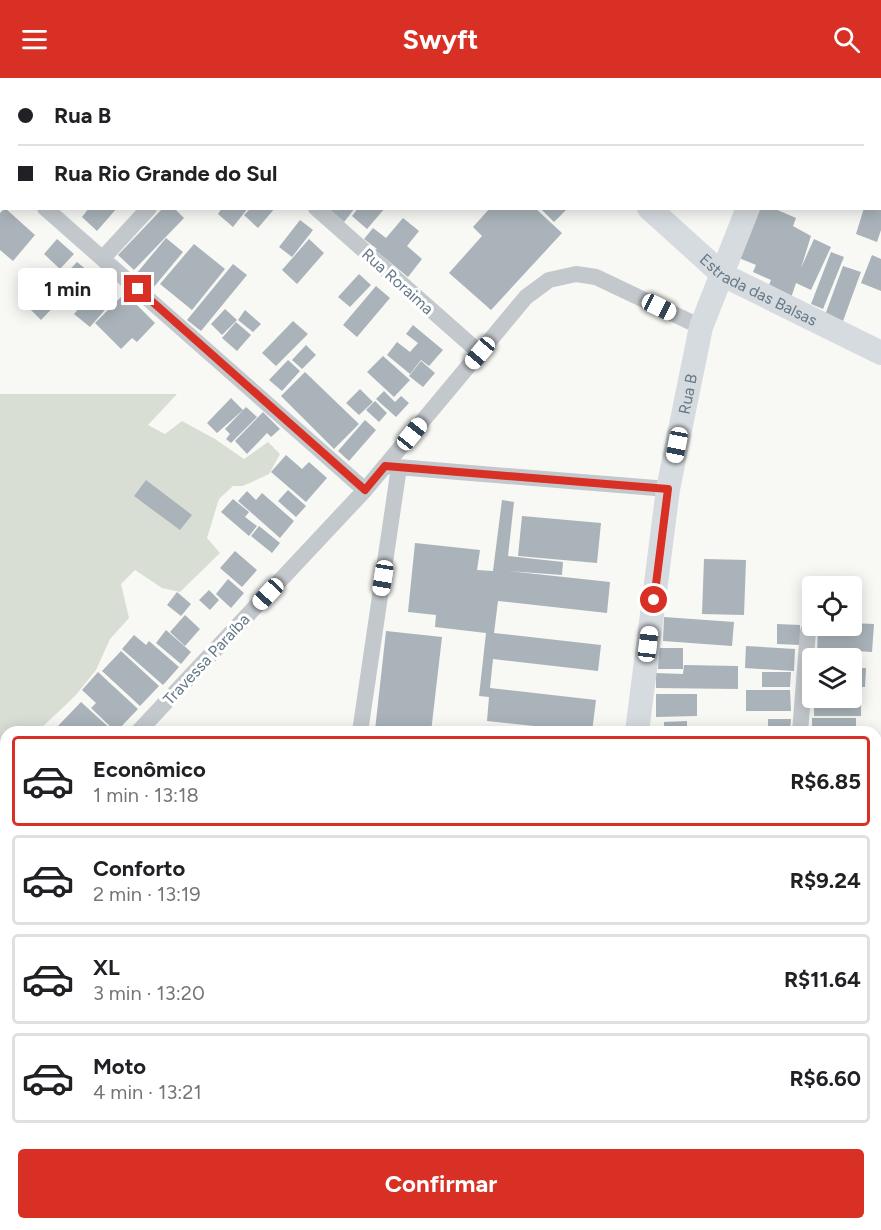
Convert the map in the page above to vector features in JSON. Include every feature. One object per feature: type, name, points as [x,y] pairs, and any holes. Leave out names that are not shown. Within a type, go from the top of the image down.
[{"type":"street","points":[[47,210],[365,490]]},
{"type":"street","points":[[103,258],[147,210]]},
{"type":"street","name":"Rua Roraima","points":[[318,210],[480,353]]},
{"type":"street","name":"Estrada das Balsas","points":[[651,210],[723,275],[881,353]]},
{"type":"street","name":"Rua B","points":[[638,726],[668,489],[701,327],[747,210]]},
{"type":"street","name":"Travessa Paraíba","points":[[144,726],[365,490],[392,467],[526,297],[549,280],[576,274],[596,277],[701,327]]},
{"type":"street","points":[[361,726],[392,467],[668,489]]},
{"type":"street","points":[[800,726],[808,636]]},
{"type":"shaded area","points":[[0,394],[177,394],[148,425],[165,434],[182,421],[215,439],[244,459],[268,442],[280,454],[269,474],[243,486],[233,486],[219,499],[207,538],[220,553],[180,592],[162,588],[135,570],[121,584],[129,618],[110,639],[96,670],[75,696],[43,726],[0,726]]},
{"type":"building","points":[[7,210],[35,235],[13,261],[0,250],[0,213]]},
{"type":"building","points":[[87,210],[115,210],[97,231],[82,217]]},
{"type":"building","points":[[161,210],[176,210],[184,218],[134,270],[118,255]]},
{"type":"building","points":[[221,210],[246,210],[233,227],[218,214]]},
{"type":"building","points":[[249,210],[273,210],[258,228],[244,215]]},
{"type":"building","points":[[330,210],[353,210],[344,222]]},
{"type":"building","points":[[356,210],[383,210],[367,229],[352,216]]},
{"type":"building","points":[[488,210],[537,210],[562,233],[491,310],[449,273],[482,236],[473,227]]},
{"type":"building","points":[[542,210],[566,210],[554,222]]},
{"type":"building","points":[[758,210],[778,210],[796,218],[793,226],[811,236],[801,268],[814,239],[831,247],[811,290],[796,283],[790,301],[767,290],[771,280],[753,272],[756,265],[739,258]]},
{"type":"building","points":[[863,210],[881,210],[881,230],[877,242],[856,234]]},
{"type":"building","points":[[403,218],[419,231],[407,246],[422,259],[408,277],[364,239],[373,228],[386,238]]},
{"type":"building","points":[[300,220],[313,230],[292,257],[279,247]]},
{"type":"building","points":[[166,238],[183,252],[153,288],[136,274]]},
{"type":"building","points":[[57,239],[74,254],[60,269],[44,254]]},
{"type":"building","points":[[309,239],[324,253],[297,284],[282,270]]},
{"type":"building","points":[[194,244],[225,269],[192,310],[160,284]]},
{"type":"building","points":[[831,252],[844,257],[823,309],[811,304]]},
{"type":"building","points":[[872,255],[881,259],[881,291],[861,283]]},
{"type":"building","points":[[77,262],[87,270],[70,290],[59,281]]},
{"type":"building","points":[[233,264],[247,275],[201,331],[187,320]]},
{"type":"building","points":[[843,266],[861,272],[843,321],[825,315]]},
{"type":"building","points":[[359,274],[371,285],[350,307],[338,297]]},
{"type":"building","points":[[101,283],[117,296],[90,327],[74,314]]},
{"type":"building","points":[[52,285],[64,296],[41,320],[29,308]]},
{"type":"building","points":[[376,286],[390,298],[357,337],[343,325]]},
{"type":"building","points":[[125,293],[155,323],[137,342],[132,338],[121,349],[95,323]]},
{"type":"building","points":[[225,309],[237,320],[222,335],[211,324]]},
{"type":"building","points":[[245,310],[261,324],[253,332],[238,320]]},
{"type":"building","points":[[293,321],[308,334],[276,366],[262,353]]},
{"type":"building","points":[[236,322],[251,335],[237,351],[222,338]]},
{"type":"building","points":[[413,325],[443,350],[429,366],[421,360],[410,374],[387,355],[397,342],[410,352],[418,343],[406,334]]},
{"type":"building","points":[[306,345],[316,355],[302,369],[292,360]]},
{"type":"building","points":[[383,356],[410,380],[394,397],[367,372]]},
{"type":"building","points":[[288,360],[300,371],[282,391],[269,380]]},
{"type":"building","points":[[421,361],[435,373],[423,387],[409,376]]},
{"type":"building","points":[[305,372],[359,424],[334,449],[281,396]]},
{"type":"building","points":[[360,389],[373,402],[359,415],[346,403]]},
{"type":"building","points":[[384,391],[395,402],[401,396],[409,403],[396,417],[376,399]]},
{"type":"building","points":[[231,398],[243,410],[217,433],[207,423]]},
{"type":"building","points":[[375,401],[387,413],[379,422],[366,410]]},
{"type":"building","points":[[246,407],[257,417],[231,443],[226,439],[230,434],[225,429]]},
{"type":"building","points":[[263,412],[280,429],[271,437],[267,433],[247,454],[235,441]]},
{"type":"building","points":[[365,420],[376,430],[349,461],[338,451]]},
{"type":"building","points":[[286,455],[302,469],[309,462],[327,478],[306,502],[271,472]]},
{"type":"building","points":[[146,480],[192,515],[180,530],[134,496]]},
{"type":"building","points":[[288,490],[306,506],[296,517],[278,501]]},
{"type":"building","points":[[247,491],[256,500],[262,493],[294,521],[280,538],[238,501]]},
{"type":"building","points":[[233,499],[249,512],[245,517],[257,526],[249,536],[221,512]]},
{"type":"building","points":[[502,500],[514,502],[508,556],[563,562],[562,575],[508,571],[610,582],[607,613],[498,601],[494,633],[601,645],[598,671],[493,659],[490,688],[596,700],[593,726],[535,726],[487,721],[489,697],[479,696],[486,633],[435,627],[436,615],[408,612],[415,543],[480,550],[477,570],[493,571]]},
{"type":"building","points":[[522,516],[601,523],[597,563],[518,556]]},
{"type":"building","points":[[259,526],[280,543],[272,553],[251,536]]},
{"type":"building","points":[[235,551],[257,570],[242,587],[220,568]]},
{"type":"building","points":[[704,559],[746,560],[744,615],[702,614]]},
{"type":"building","points":[[228,579],[244,593],[231,608],[216,594]]},
{"type":"building","points":[[209,590],[219,600],[210,610],[199,600]]},
{"type":"building","points":[[177,592],[191,604],[181,616],[167,605]]},
{"type":"building","points":[[185,615],[200,629],[185,646],[170,632]]},
{"type":"building","points":[[664,617],[734,622],[732,646],[663,641]]},
{"type":"building","points":[[862,623],[874,624],[872,652],[862,651],[862,648],[817,648],[818,636],[862,636]]},
{"type":"building","points":[[777,624],[800,625],[800,645],[777,644]]},
{"type":"building","points":[[166,630],[191,652],[181,664],[156,643]]},
{"type":"building","points":[[386,631],[442,637],[432,726],[375,726]]},
{"type":"building","points":[[134,635],[146,645],[149,641],[179,667],[163,685],[122,649]]},
{"type":"building","points":[[746,646],[795,649],[794,671],[745,668]]},
{"type":"building","points":[[659,648],[683,648],[683,669],[658,669]]},
{"type":"building","points":[[121,651],[159,686],[140,706],[102,671]]},
{"type":"building","points":[[684,665],[738,666],[738,689],[656,688],[656,673],[683,674]]},
{"type":"building","points":[[862,668],[866,668],[865,687],[862,687]]},
{"type":"building","points":[[98,672],[138,709],[122,726],[110,726],[91,708],[96,703],[82,690]]},
{"type":"building","points":[[762,672],[791,672],[790,687],[762,687]]},
{"type":"building","points":[[746,690],[790,690],[791,711],[746,711]]},
{"type":"building","points":[[656,694],[697,694],[697,716],[656,717]]},
{"type":"building","points":[[81,702],[107,726],[58,726]]},
{"type":"building","points":[[814,708],[861,708],[861,716],[814,716]]},
{"type":"building","points":[[812,718],[856,718],[856,726],[812,726]]},
{"type":"building","points":[[768,719],[791,719],[790,726],[768,726]]},
{"type":"building","points":[[687,721],[687,726],[664,726],[664,722]]},
{"type":"route","points":[[138,289],[365,490],[385,466],[668,489],[654,600]]}]
